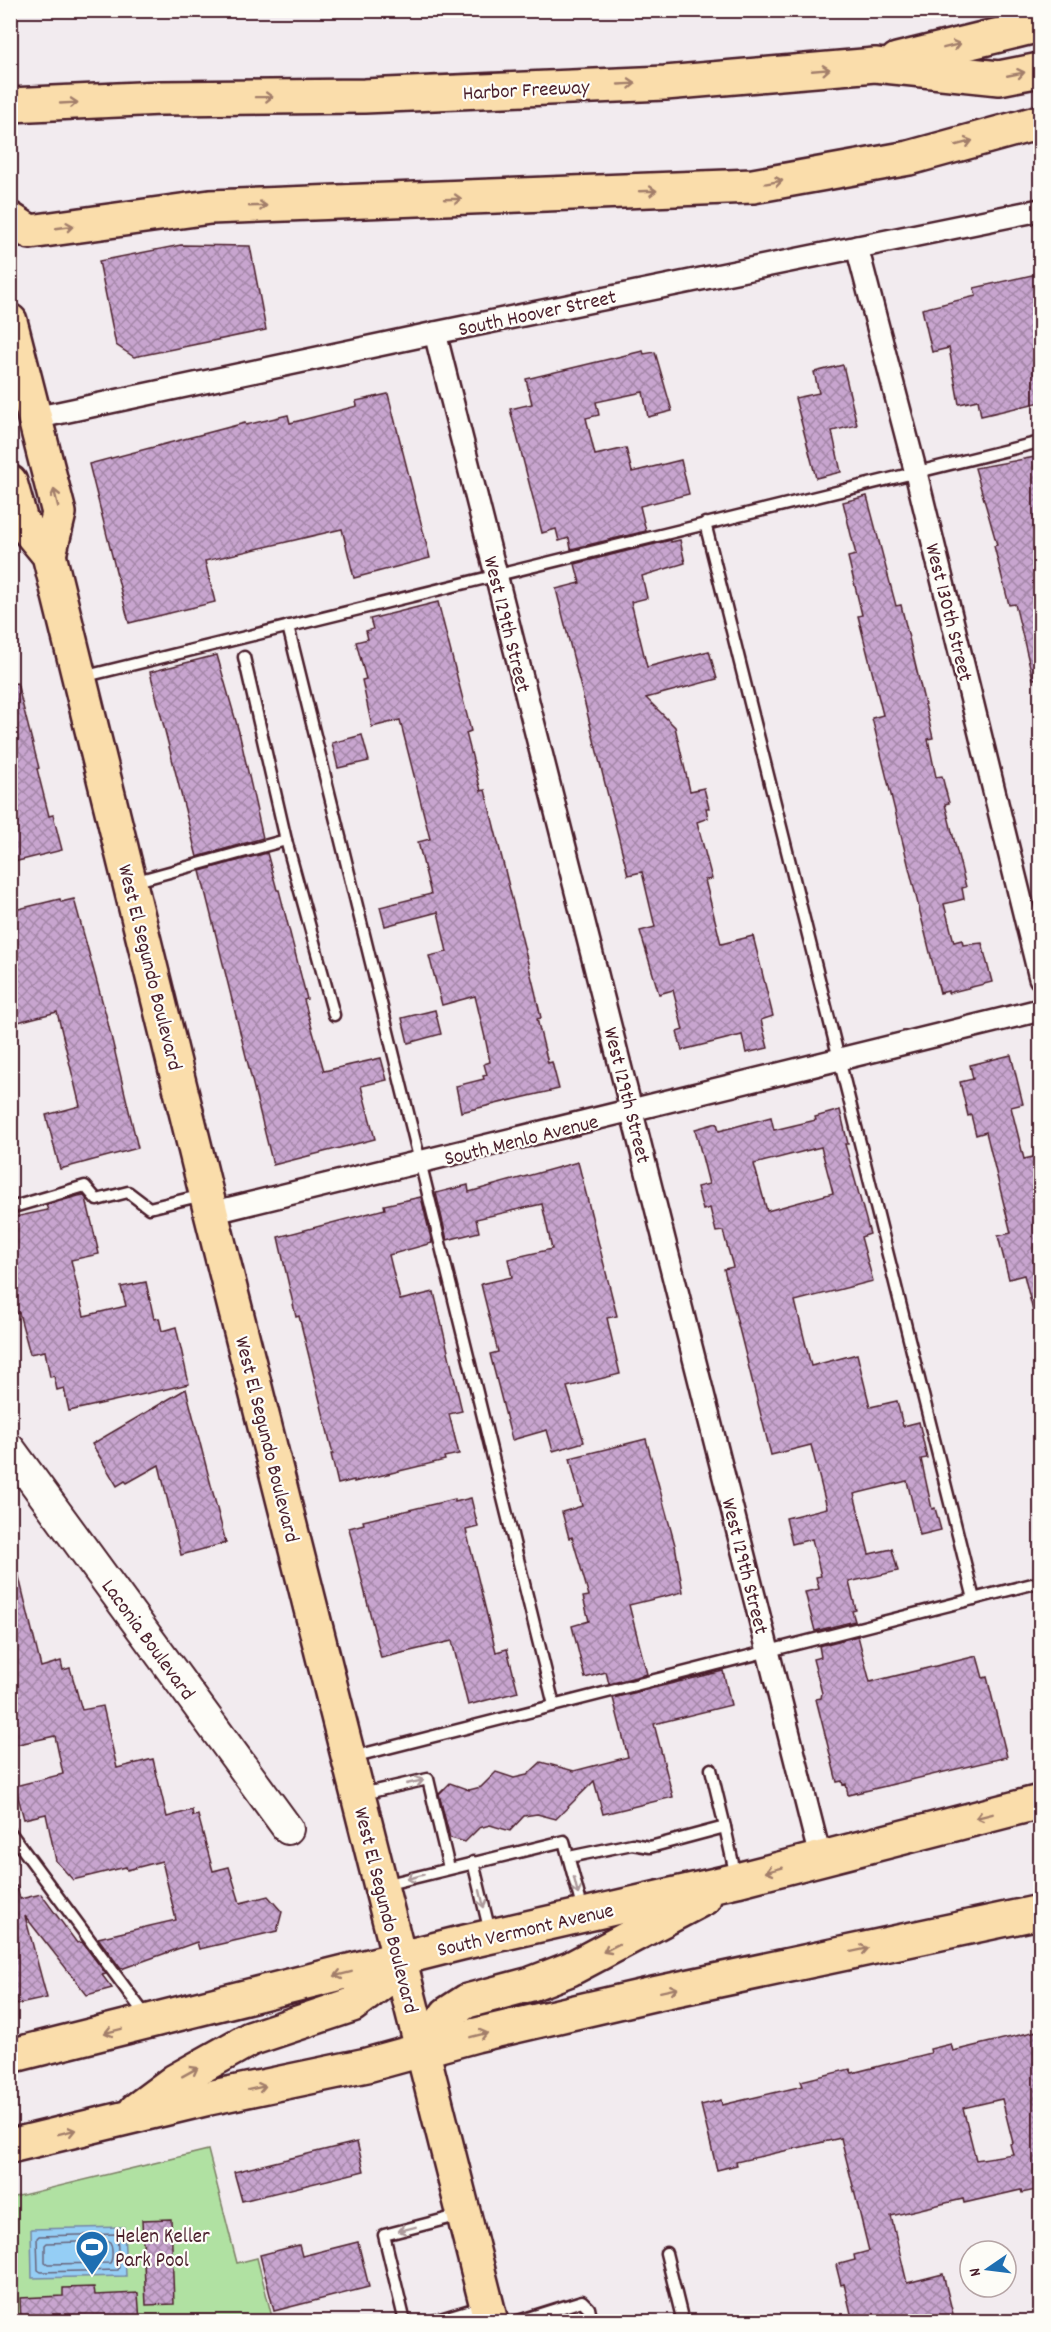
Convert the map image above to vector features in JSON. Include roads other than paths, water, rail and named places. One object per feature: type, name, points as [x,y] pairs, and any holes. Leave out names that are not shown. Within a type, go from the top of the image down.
[{"type":"main road","points":[[875,65],[1041,25]]},
{"type":"main road","name":"Harbor Freeway","points":[[10,105],[160,98],[364,96],[653,83],[875,65],[999,78],[1041,70]]},
{"type":"main road","points":[[10,219],[30,232],[210,207],[753,186],[909,158],[1041,122]]},
{"type":"main road","name":"West El Segundo Boulevard","points":[[10,321],[59,513],[49,555]]},
{"type":"main road","name":"West El Segundo Boulevard","points":[[12,492],[21,521],[49,555],[209,1204],[489,2314]]},
{"type":"main road","name":"South Vermont Avenue","points":[[10,2056],[584,1914],[737,1880],[1041,1802]]},
{"type":"main road","points":[[423,2051],[447,2014],[467,2001],[531,1984],[570,1969],[737,1880]]},
{"type":"main road","points":[[10,2146],[423,2051],[476,2035],[653,1994],[1041,1912]]},
{"type":"main road","points":[[125,2118],[174,2081],[250,2039],[352,2005],[385,1980],[400,1960]]},
{"type":"street","name":"South Hoover Street","points":[[35,418],[435,333],[1041,210]]},
{"type":"street","name":"West 130th Street","points":[[857,247],[916,473],[1041,978]]},
{"type":"street","name":"West 129th Street","points":[[435,333],[820,1857]]},
{"type":"street","name":"South Menlo Avenue","points":[[209,1204],[420,1164],[1041,1010]]},
{"type":"street","name":"Laconia Boulevard","points":[[10,1449],[288,1829]]},
{"type":"lane","points":[[78,678],[1041,442]]},
{"type":"lane","points":[[705,524],[974,1599]]},
{"type":"lane","points":[[288,626],[554,1705]]},
{"type":"lane","points":[[244,657],[286,840],[334,1015]]},
{"type":"lane","points":[[130,883],[286,840]]},
{"type":"lane","points":[[10,1208],[85,1186],[97,1200],[128,1192],[149,1208],[209,1204]]},
{"type":"lane","points":[[349,1758],[1041,1582]]},
{"type":"lane","points":[[711,1770],[737,1880]]},
{"type":"lane","points":[[358,1795],[428,1779],[449,1868]]},
{"type":"lane","points":[[569,1857],[632,1844],[650,1847],[725,1827]]},
{"type":"lane","points":[[10,1832],[149,2021]]},
{"type":"lane","points":[[381,1886],[564,1841],[584,1914]]},
{"type":"lane","points":[[473,1862],[491,1937]]},
{"type":"lane","points":[[405,2322],[384,2235],[464,2215]]},
{"type":"lane","points":[[666,2253],[683,2322]]},
{"type":"lane","points":[[515,2322],[582,2301],[589,2308],[592,2322]]},
{"type":"lane","points":[[430,2322],[489,2314]]},
{"type":"water","points":[[124,2227],[126,2276],[32,2278],[31,2229]]},
{"type":"place","name":"Helen Keller Park Pool","points":[[92,2276]]}]
